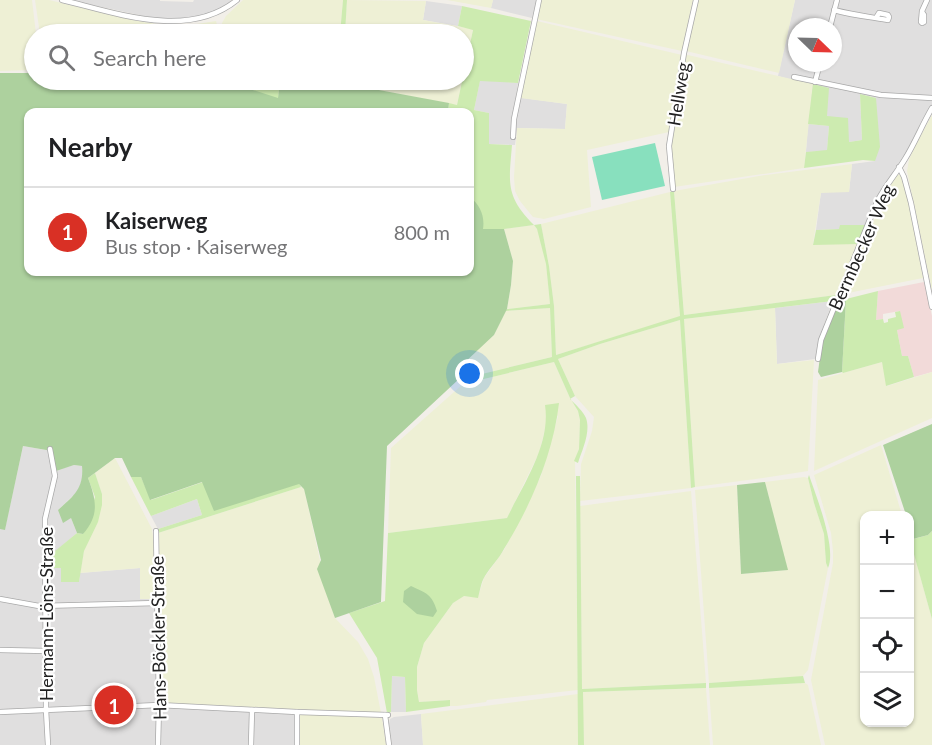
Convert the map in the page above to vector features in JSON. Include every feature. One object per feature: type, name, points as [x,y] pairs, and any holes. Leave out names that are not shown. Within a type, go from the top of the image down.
[{"type":"street","points":[[62,0],[158,21],[202,18],[223,10],[237,0]]},
{"type":"street","points":[[513,137],[514,119],[539,0]]},
{"type":"street","name":"Hellweg","points":[[673,189],[669,146],[684,53],[696,0]]},
{"type":"street","points":[[832,18],[837,0]]},
{"type":"street","points":[[922,12],[927,0]]},
{"type":"street","points":[[834,10],[876,18]]},
{"type":"street","points":[[815,82],[818,72]]},
{"type":"street","points":[[794,77],[881,95],[932,98]]},
{"type":"street","name":"Bermbecker Weg","points":[[818,359],[820,340],[884,188],[906,158],[932,108]]},
{"type":"street","points":[[899,167],[911,203],[932,307]]},
{"type":"street","name":"Hermann-Löns-Straße","points":[[48,745],[45,519],[55,476],[50,449]]},
{"type":"street","name":"Hans-Böckler-Straße","points":[[156,531],[158,745]]},
{"type":"street","points":[[0,599],[39,606],[158,603]]},
{"type":"street","points":[[0,650],[46,651]]},
{"type":"street","points":[[0,712],[159,705],[387,715],[389,745]]},
{"type":"street","points":[[251,745],[252,710]]},
{"type":"street","points":[[297,712],[297,745]]},
{"type":"shaded area","points":[[69,0],[193,2],[194,0],[232,0],[221,10],[193,18],[158,19]]},
{"type":"shaded area","points":[[493,0],[537,0],[532,18],[491,8]]},
{"type":"shaded area","points":[[795,0],[932,0],[932,104],[904,157],[880,191],[867,225],[841,225],[840,229],[816,230],[821,192],[849,192],[852,164],[875,161],[876,98],[860,94],[862,140],[849,142],[827,116],[789,79],[778,76],[788,31],[788,72],[842,72],[842,18],[791,18]]},
{"type":"shaded area","points":[[426,1],[462,6],[458,24],[423,20]]},
{"type":"shaded area","points":[[480,80],[518,83],[516,97],[567,104],[565,129],[517,128],[515,145],[489,144],[489,113],[474,110]]},
{"type":"shaded area","points":[[808,124],[829,126],[827,151],[806,152]]},
{"type":"shaded area","points":[[924,282],[932,316],[932,372],[914,377],[908,356],[902,356],[897,330],[900,311],[883,314],[883,319],[876,320],[878,291]]},
{"type":"shaded area","points":[[833,301],[820,335],[815,359],[777,364],[775,308]]},
{"type":"shaded area","points":[[23,446],[52,451],[56,470],[74,465],[82,466],[83,476],[79,490],[58,510],[71,518],[77,533],[50,556],[79,582],[80,573],[140,568],[140,598],[160,599],[161,700],[164,703],[298,710],[298,745],[0,745],[0,529],[5,529]]},
{"type":"shaded area","points":[[197,499],[202,515],[158,529],[151,516]]},
{"type":"shaded area","points":[[392,676],[405,677],[406,712],[391,712]]},
{"type":"shaded area","points":[[421,714],[423,745],[392,745],[390,719]]},
{"type":"green space","points":[[0,0],[32,0],[35,24],[24,24],[24,70],[0,71]]},
{"type":"green space","points":[[35,0],[49,0],[156,24],[39,24]]},
{"type":"green space","points":[[243,0],[343,0],[341,24],[222,24],[226,16]]},
{"type":"green space","points":[[343,0],[347,0],[346,24],[341,24]]},
{"type":"green space","points":[[347,0],[426,1],[423,20],[445,24],[346,24]]},
{"type":"green space","points":[[447,0],[493,0],[491,8]]},
{"type":"green space","points":[[541,0],[693,0],[682,51],[536,19]]},
{"type":"green space","points":[[698,0],[795,0],[791,18],[788,18],[788,32],[779,73],[686,51]]},
{"type":"green space","points":[[462,6],[531,21],[518,83],[480,81],[474,110],[474,108],[448,108],[449,103],[457,105],[460,90],[474,90],[474,24],[458,24]]},
{"type":"green space","points":[[216,21],[216,24],[196,24]]},
{"type":"green space","points":[[537,21],[682,55],[669,132],[587,150],[591,207],[544,219],[533,217],[520,201],[515,191],[514,177],[517,128],[565,129],[567,104],[520,98]]},
{"type":"green space","points":[[685,56],[813,84],[804,168],[674,187],[671,146]]},
{"type":"green space","points":[[0,73],[24,73],[24,90],[253,90],[278,98],[279,90],[379,90],[449,103],[448,108],[24,108],[24,276],[474,276],[474,201],[481,211],[483,229],[504,229],[513,261],[511,285],[507,309],[494,335],[463,364],[465,378],[459,379],[387,446],[381,602],[335,618],[317,569],[321,560],[304,489],[299,484],[214,511],[202,482],[150,500],[141,477],[131,477],[122,458],[115,458],[88,478],[95,507],[92,520],[83,534],[77,533],[71,518],[63,523],[58,510],[73,496],[79,486],[82,466],[74,465],[56,471],[52,451],[23,446],[5,530],[0,529]]},
{"type":"green space","points":[[813,84],[829,88],[827,116],[848,118],[849,142],[862,140],[860,94],[876,98],[880,147],[875,161],[863,160],[804,168],[806,152],[827,150],[829,126],[808,124]]},
{"type":"green space","points":[[251,90],[279,90],[278,99]]},
{"type":"green space","points":[[378,90],[460,90],[457,105]]},
{"type":"green space","points":[[474,110],[489,113],[489,144],[512,145],[511,188],[518,206],[534,225],[483,229],[474,202]]},
{"type":"green space","points":[[932,115],[932,291],[907,171],[914,148]]},
{"type":"green space","points":[[655,143],[665,186],[602,200],[592,157]]},
{"type":"green space","points":[[852,164],[849,192],[821,193],[813,244],[858,244],[836,295],[684,315],[674,191],[759,176]]},
{"type":"green space","points":[[897,174],[902,178],[908,197],[923,278],[843,294],[887,191]]},
{"type":"green space","points":[[674,191],[684,315],[836,295],[833,301],[684,319],[695,487],[691,488],[680,320],[558,359],[575,396],[570,399],[554,362],[463,384],[465,378],[552,357],[550,308],[505,311],[550,304],[546,264],[534,225],[541,224],[549,266],[554,306],[556,355],[680,316],[670,192]]},
{"type":"green space","points":[[670,192],[680,317],[556,355],[554,306],[541,224]]},
{"type":"green space","points":[[534,225],[541,240],[546,264],[550,304],[507,309],[513,261],[504,229]]},
{"type":"green space","points":[[840,225],[865,225],[858,244],[813,245],[816,230],[839,229]]},
{"type":"green space","points":[[878,291],[876,320],[883,319],[884,323],[888,322],[888,319],[896,317],[895,312],[900,311],[904,328],[897,330],[902,356],[908,356],[914,377],[886,386],[882,362],[842,372],[846,299]]},
{"type":"green space","points":[[846,299],[842,372],[821,377],[818,372],[822,342],[836,307],[840,301]]},
{"type":"green space","points":[[550,308],[552,357],[465,378],[462,364],[494,335],[505,311]]},
{"type":"green space","points":[[775,308],[777,364],[814,360],[808,471],[695,487],[684,319]]},
{"type":"green space","points":[[680,320],[691,488],[580,501],[581,464],[592,431],[594,417],[575,396],[558,359]]},
{"type":"green space","points":[[554,362],[578,411],[580,420],[579,449],[575,461],[578,690],[487,700],[457,706],[450,706],[449,700],[419,702],[417,667],[424,643],[453,603],[463,596],[478,597],[484,578],[504,550],[541,476],[558,416],[546,411],[546,425],[539,453],[507,518],[388,533],[391,448],[463,384]]},
{"type":"green space","points":[[882,362],[887,386],[932,372],[932,418],[814,471],[818,380]]},
{"type":"green space","points":[[572,401],[583,413],[587,423],[585,441],[578,463],[574,461],[579,449],[580,420]]},
{"type":"green space","points":[[559,403],[552,442],[532,497],[500,556],[487,572],[478,598],[464,596],[453,603],[424,643],[417,667],[419,702],[450,700],[450,706],[406,712],[405,677],[392,676],[391,712],[387,713],[377,658],[349,613],[385,601],[388,533],[507,518],[540,449],[546,420],[545,405]]},
{"type":"green space","points":[[932,424],[932,531],[928,535],[914,539],[914,511],[905,511],[883,445]]},
{"type":"green space","points":[[881,445],[901,511],[860,511],[860,727],[914,727],[914,554],[932,619],[932,745],[825,745],[811,680],[833,563],[833,551],[831,533],[814,475]]},
{"type":"green space","points":[[115,458],[152,529],[155,599],[140,599],[140,568],[80,573],[84,551],[102,494],[95,473]]},
{"type":"green space","points":[[95,473],[102,494],[98,522],[84,551],[79,582],[61,582],[61,568],[50,568],[49,556],[77,533],[83,534],[95,497],[88,478]]},
{"type":"green space","points":[[809,475],[828,535],[830,559],[828,568],[824,534],[814,503]]},
{"type":"green space","points":[[576,476],[580,476],[582,689],[706,683],[706,688],[583,692],[584,745],[578,745]]},
{"type":"green space","points":[[131,477],[141,477],[151,500],[203,482],[299,483],[301,487],[158,533],[158,529],[202,515],[197,499],[151,516]]},
{"type":"green space","points":[[808,478],[824,534],[828,568],[808,670],[803,676],[797,677],[709,683],[695,490],[737,485],[741,574],[787,570],[765,482]]},
{"type":"green space","points":[[765,482],[788,570],[741,574],[737,485]]},
{"type":"green space","points":[[301,487],[304,488],[328,597],[335,618],[358,642],[368,659],[381,713],[164,703],[161,700],[158,533]]},
{"type":"green space","points":[[691,491],[706,683],[582,689],[580,506]]},
{"type":"green space","points":[[932,531],[932,619],[914,554],[914,539],[928,535]]},
{"type":"green space","points":[[411,586],[431,597],[437,611],[433,617],[417,614],[403,602],[404,591]]},
{"type":"green space","points":[[803,676],[805,683],[709,688],[709,683]]},
{"type":"green space","points":[[805,683],[808,685],[821,745],[713,745],[709,688]]},
{"type":"green space","points":[[706,688],[710,745],[584,745],[582,692]]},
{"type":"green space","points":[[578,694],[578,745],[423,745],[421,714]]},
{"type":"green space","points":[[298,713],[382,718],[386,745],[298,745]]},
{"type":"place","name":"Kaiserweg","points":[[114,705]]}]
